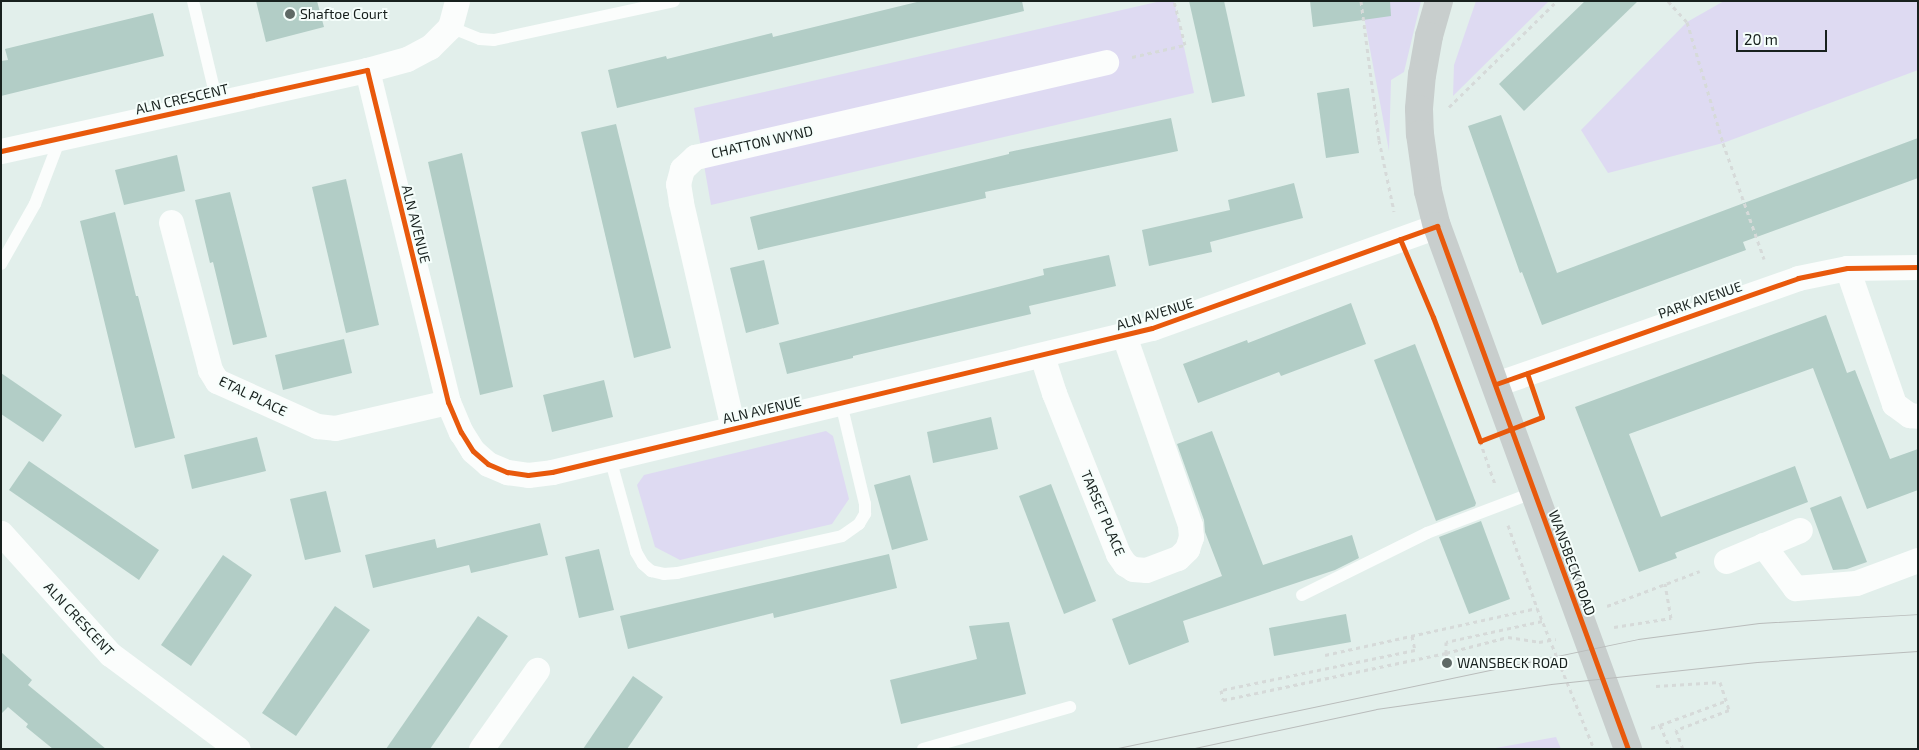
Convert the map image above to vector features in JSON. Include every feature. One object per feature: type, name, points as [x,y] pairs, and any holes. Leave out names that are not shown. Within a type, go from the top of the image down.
[{"type":"street","name":"ALN CRESCENT","points":[[1,151],[60,140],[217,102],[367,70],[407,59],[430,47],[450,26],[457,1]]},
{"type":"street","name":"WANSBECK ROAD","points":[[1439,1],[1429,36],[1422,74],[1420,134],[1428,192],[1437,226],[1628,749]]},
{"type":"street","name":"CHATTON WYND","points":[[733,428],[681,202],[678,184],[682,168],[695,157],[1106,62]]},
{"type":"street","name":"ALN AVENUE","points":[[367,70],[448,402],[461,432],[473,451],[488,464],[507,472],[528,475],[552,472],[1124,336],[1177,320],[1437,226]]},
{"type":"street","name":"ETAL PLACE","points":[[171,222],[210,370],[217,381],[318,426],[335,428],[448,402]]},
{"type":"street","name":"PARK AVENUE","points":[[1496,384],[1774,286],[1825,270],[1918,267]]},
{"type":"street","points":[[1847,268],[1894,404],[1909,416],[1918,416]]},
{"type":"street","name":"TARSET PLACE","points":[[1042,356],[1054,393],[1118,554],[1125,564],[1133,569],[1146,570],[1178,558],[1187,549],[1191,537],[1190,525],[1124,336]]},
{"type":"street","points":[[1726,561],[1800,530]]},
{"type":"street","name":"ALN CRESCENT","points":[[1,533],[110,654],[238,749]]},
{"type":"street","points":[[1763,545],[1795,588],[1856,584],[1918,560]]},
{"type":"street","points":[[482,749],[537,670]]},
{"type":"lane","points":[[193,1],[217,102]]},
{"type":"lane","points":[[450,26],[480,40],[494,40],[674,1]]},
{"type":"lane","points":[[1,264],[35,204],[60,140]]},
{"type":"lane","points":[[610,458],[636,552],[643,564],[651,571],[677,574],[842,536],[859,524],[865,514],[865,504],[841,403]]},
{"type":"lane","points":[[1302,595],[1427,533],[1535,492]]},
{"type":"lane","points":[[923,749],[1070,706]]},
{"type":"path","points":[[1106,62],[1185,45],[1174,1]]},
{"type":"path","points":[[1361,1],[1379,140],[1400,239]]},
{"type":"path","points":[[1420,134],[1558,1]]},
{"type":"path","points":[[1668,1],[1687,22],[1723,143],[1774,286]]},
{"type":"path","points":[[1480,441],[1512,429]]},
{"type":"path","points":[[1476,432],[1537,608],[1594,749]]},
{"type":"path","points":[[1607,606],[1726,561]]},
{"type":"path","points":[[1631,624],[1671,618],[1664,584]]},
{"type":"path","points":[[1325,655],[1537,608]]},
{"type":"path","points":[[1448,665],[1446,642],[1542,621]]},
{"type":"path","points":[[1412,636],[1415,650],[1221,690],[1223,700],[1446,653],[1508,637],[1539,642]]},
{"type":"path","points":[[1656,686],[1720,682],[1728,700],[1729,710],[1676,730],[1683,749]]},
{"type":"path","points":[[1648,729],[1728,700]]},
{"type":"path","points":[[1660,725],[1670,749]]},
{"type":"shaded area","points":[[1161,1],[1174,1],[1194,93],[711,205],[694,108]]},
{"type":"shaded area","points":[[1361,1],[1421,1],[1404,72],[1391,80],[1389,151]]},
{"type":"shaded area","points":[[1476,1],[1549,1],[1453,96],[1454,65]]},
{"type":"shaded area","points":[[1724,1],[1918,1],[1918,70],[1723,143],[1608,173],[1581,130],[1687,22]]},
{"type":"shaded area","points":[[826,431],[833,436],[849,499],[832,524],[680,560],[655,547],[637,485],[644,475]]},
{"type":"shaded area","points":[[1556,737],[1561,749],[1490,749]]},
{"type":"building","name":"Shaftoe Court","points":[[256,1],[317,1],[324,27],[266,42]]},
{"type":"building","points":[[921,1],[1022,1],[1024,11],[617,108],[608,70],[666,56],[667,59],[772,33],[773,37]]},
{"type":"building","points":[[1189,1],[1224,1],[1245,96],[1212,103]]},
{"type":"building","points":[[1310,1],[1390,1],[1391,16],[1313,27]]},
{"type":"building","points":[[1585,1],[1638,1],[1524,111],[1499,84]]},
{"type":"building","points":[[153,13],[164,56],[1,96],[1,61],[8,60],[5,49]]},
{"type":"building","points":[[1349,88],[1359,153],[1326,158],[1317,93]]},
{"type":"building","points":[[1501,115],[1557,273],[1918,138],[1918,178],[1743,242],[1746,250],[1542,325],[1522,272],[1520,273],[1468,126]]},
{"type":"building","points":[[1171,118],[1178,151],[985,192],[986,198],[758,250],[750,217],[1009,154],[1009,152]]},
{"type":"building","points":[[616,124],[671,348],[634,358],[581,132]]},
{"type":"building","points":[[462,153],[513,387],[480,395],[428,162]]},
{"type":"building","points":[[177,155],[185,191],[124,205],[115,170]]},
{"type":"building","points":[[346,179],[379,325],[346,333],[312,187]]},
{"type":"building","points":[[1294,183],[1303,218],[1210,242],[1212,252],[1149,266],[1142,230],[1230,210],[1228,200]]},
{"type":"building","points":[[230,192],[267,337],[233,345],[213,262],[210,263],[195,200]]},
{"type":"building","points":[[115,212],[175,438],[135,448],[80,221]]},
{"type":"building","points":[[1109,255],[1116,286],[1029,306],[1031,314],[853,356],[853,358],[787,374],[779,343],[1044,275],[1043,269]]},
{"type":"building","points":[[764,260],[779,324],[746,333],[730,268]]},
{"type":"building","points":[[1351,303],[1366,344],[1281,376],[1279,372],[1198,403],[1183,364],[1247,340],[1248,343]]},
{"type":"building","points":[[1826,315],[1847,373],[1855,370],[1890,459],[1918,449],[1918,490],[1867,509],[1813,368],[1629,434],[1661,517],[1795,466],[1808,502],[1675,553],[1677,558],[1639,572],[1575,407]]},
{"type":"building","points":[[344,339],[352,373],[283,390],[275,355]]},
{"type":"building","points":[[1415,344],[1476,503],[1475,506],[1436,521],[1374,360]]},
{"type":"building","points":[[1,373],[62,415],[43,442],[1,414]]},
{"type":"building","points":[[604,380],[613,417],[552,432],[543,395]]},
{"type":"building","points":[[991,417],[998,449],[933,463],[927,432]]},
{"type":"building","points":[[1212,431],[1263,565],[1352,535],[1359,558],[1335,570],[1183,621],[1189,642],[1129,665],[1112,619],[1222,576],[1205,532],[1204,520],[1177,444]]},
{"type":"building","points":[[257,437],[266,471],[192,489],[184,455]]},
{"type":"building","points":[[29,461],[159,550],[139,580],[9,490]]},
{"type":"building","points":[[910,475],[928,540],[892,550],[874,485]]},
{"type":"building","points":[[1051,484],[1096,601],[1064,614],[1019,496]]},
{"type":"building","points":[[326,491],[341,552],[305,560],[290,499]]},
{"type":"building","points":[[1841,496],[1867,562],[1847,569],[1833,570],[1810,508]]},
{"type":"building","points":[[1481,521],[1510,599],[1469,614],[1439,537]]},
{"type":"building","points":[[540,523],[548,555],[471,573],[469,565],[373,588],[365,555],[435,539],[437,548]]},
{"type":"building","points":[[599,549],[614,610],[579,618],[565,557]]},
{"type":"building","points":[[889,554],[897,588],[774,618],[773,613],[628,649],[620,616]]},
{"type":"building","points":[[223,555],[252,575],[191,666],[161,645]]},
{"type":"building","points":[[335,606],[370,630],[296,736],[262,713]]},
{"type":"building","points":[[1346,614],[1351,642],[1274,656],[1269,628]]},
{"type":"building","points":[[478,616],[508,636],[430,749],[386,749]]},
{"type":"building","points":[[1009,622],[1026,694],[901,724],[890,680],[977,659],[969,626]]},
{"type":"building","points":[[1,652],[32,680],[28,685],[106,749],[53,749],[26,727],[28,724],[8,707],[1,714]]},
{"type":"building","points":[[633,676],[663,697],[627,749],[583,749]]},
{"type":"tram line","points":[[1113,749],[1638,639],[1759,623],[1918,614]]},
{"type":"tram line","points":[[1190,749],[1376,709],[1551,684],[1757,662],[1918,651]]},
{"type":"cycle path","points":[[1,151],[367,70],[448,402],[461,432],[473,451],[488,464],[507,472],[528,475],[552,472],[1152,328],[1437,226],[1628,749]]},
{"type":"cycle path","points":[[1400,239],[1433,317],[1480,441],[1542,417],[1527,373]]},
{"type":"cycle path","points":[[1496,384],[1798,278],[1847,268],[1918,267]]},
{"type":"place","name":"Shaftoe Court","points":[[290,14]]},
{"type":"place","name":"WANSBECK ROAD","points":[[1447,663]]}]
